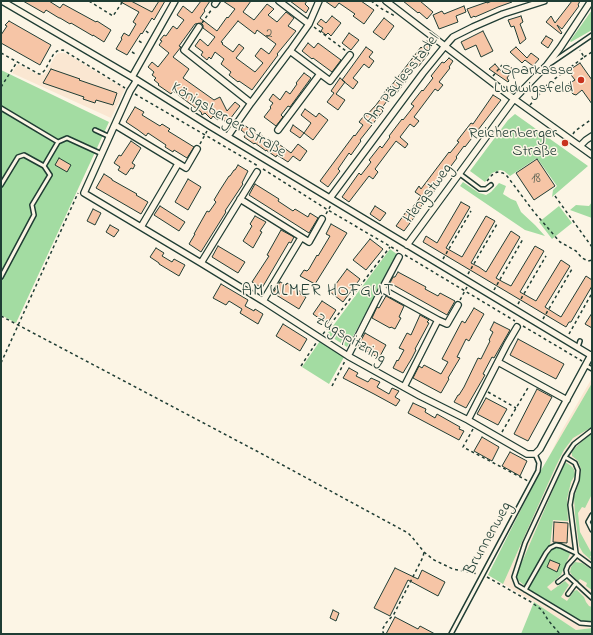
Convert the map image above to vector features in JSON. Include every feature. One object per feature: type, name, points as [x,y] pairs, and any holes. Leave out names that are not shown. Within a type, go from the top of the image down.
[{"type":"street","name":"Königsberger Straße","points":[[2,1],[491,295],[566,339],[579,344],[591,356]]},
{"type":"street","points":[[81,194],[110,137],[134,79],[175,1]]},
{"type":"street","points":[[279,1],[309,24]]},
{"type":"street","points":[[228,136],[309,24],[319,1]]},
{"type":"street","points":[[386,1],[514,99],[592,155]]},
{"type":"street","name":"Am Päulesstadel","points":[[332,199],[445,46],[454,37],[503,14],[544,1]]},
{"type":"street","name":"Hengstweg","points":[[407,245],[514,99],[547,65],[560,48],[591,1]]},
{"type":"street","points":[[199,27],[184,50],[251,103]]},
{"type":"street","points":[[290,52],[330,81],[350,55]]},
{"type":"street","points":[[278,130],[320,74]]},
{"type":"street","points":[[115,125],[186,168],[197,149]]},
{"type":"street","points":[[580,146],[592,136]]},
{"type":"street","points":[[141,227],[178,164]]},
{"type":"street","points":[[201,263],[257,172]]},
{"type":"street","name":"Zugspitzring","points":[[81,194],[141,227],[201,263],[348,356],[476,424],[527,454],[535,454]]},
{"type":"street","points":[[240,200],[309,242],[322,220]]},
{"type":"street","points":[[263,301],[301,238]]},
{"type":"street","points":[[348,356],[399,257]]},
{"type":"street","points":[[382,289],[447,324],[458,305]]},
{"type":"street","points":[[404,387],[438,320]]},
{"type":"street","points":[[468,420],[517,327]]},
{"type":"street","points":[[535,454],[540,449],[591,356]]},
{"type":"street","points":[[498,362],[567,400]]},
{"type":"lane","name":"Hengstweg","points":[[547,65],[592,35]]},
{"type":"lane","points":[[1,108],[58,142]]},
{"type":"lane","points":[[96,130],[110,137]]},
{"type":"lane","points":[[44,166],[58,142],[67,138],[102,154]]},
{"type":"lane","points":[[1,185],[18,157],[24,156],[44,166],[50,175],[32,205],[34,215],[1,277]]},
{"type":"lane","points":[[460,174],[480,189],[486,189],[491,185]]},
{"type":"lane","points":[[586,364],[592,369]]},
{"type":"lane","points":[[592,430],[574,444],[565,457],[525,543],[514,577],[517,585],[525,590],[580,623],[592,624]]},
{"type":"lane","name":"Brunnenweg","points":[[451,634],[532,484],[538,471],[539,464],[535,454]]},
{"type":"lane","points":[[565,457],[575,463],[578,470],[577,480],[572,493],[570,505],[576,554],[566,570],[567,575],[592,598]]},
{"type":"lane","points":[[592,515],[588,522],[592,530]]},
{"type":"lane","points":[[525,590],[546,553],[550,548],[556,545],[576,554],[592,566]]},
{"type":"lane","points":[[558,582],[567,575]]},
{"type":"lane","points":[[568,594],[576,583]]},
{"type":"path","points":[[89,1],[113,16],[123,1]]},
{"type":"path","points":[[371,1],[394,16]]},
{"type":"path","points":[[199,27],[216,3]]},
{"type":"path","points":[[309,24],[350,55]]},
{"type":"path","points":[[576,45],[584,57]]},
{"type":"path","points":[[1,53],[41,74],[45,70],[53,55],[63,50],[586,364]]},
{"type":"path","points":[[527,108],[549,83],[579,63],[584,57],[592,52]]},
{"type":"path","points":[[1,87],[17,62]]},
{"type":"path","points":[[489,80],[502,65]]},
{"type":"path","points":[[569,138],[575,131],[592,119]]},
{"type":"path","points":[[197,149],[210,126]]},
{"type":"path","points":[[484,183],[497,172],[503,173],[560,242],[576,252],[582,258],[588,261],[592,260]]},
{"type":"path","points":[[1,363],[81,194]]},
{"type":"path","points":[[555,196],[592,247]]},
{"type":"path","points":[[322,220],[332,199]]},
{"type":"path","points":[[440,264],[471,211]]},
{"type":"path","points":[[458,305],[468,281],[497,224]]},
{"type":"path","points":[[491,295],[523,239]]},
{"type":"path","points":[[301,366],[320,338],[390,247]]},
{"type":"path","points":[[515,309],[546,256]]},
{"type":"path","points":[[540,324],[572,269]]},
{"type":"path","points":[[566,339],[592,292]]},
{"type":"path","points":[[1,316],[408,533],[424,552],[434,560],[453,569],[483,575],[531,602],[542,610],[560,634]]},
{"type":"path","points":[[332,386],[348,356]]},
{"type":"path","points":[[499,438],[532,381]]},
{"type":"path","points":[[484,390],[516,408]]},
{"type":"path","points":[[476,424],[463,447],[532,484]]},
{"type":"path","points":[[384,634],[382,630],[394,614],[423,557],[424,552]]},
{"type":"shaded area","points":[[128,1],[165,1],[154,20],[126,5]]},
{"type":"shaded area","points":[[60,53],[69,55],[125,89],[111,118],[12,73],[18,64],[39,75],[43,75],[57,54]]},
{"type":"shaded area","points":[[592,378],[592,628],[576,630],[534,602],[488,575],[561,432]]},
{"type":"green space","points":[[592,10],[592,30],[571,42],[570,41]]},
{"type":"green space","points":[[1,70],[109,122],[16,323],[1,315]]},
{"type":"green space","points":[[515,114],[588,166],[552,197],[553,190],[557,186],[537,158],[510,176],[504,171],[500,170],[492,173],[485,182],[470,171],[508,120]]},
{"type":"green space","points":[[463,182],[479,193],[486,195],[499,183],[506,186],[503,194],[516,201],[521,212],[545,236],[525,230],[460,186]]},
{"type":"green space","points":[[592,202],[592,218],[570,210],[576,205],[589,206]]},
{"type":"green space","points":[[559,206],[572,223],[552,239],[539,222]]},
{"type":"green space","points":[[390,249],[398,255],[347,347],[327,334]]},
{"type":"green space","points":[[320,341],[344,357],[329,384],[302,367]]},
{"type":"green space","points":[[592,383],[592,427],[573,438],[564,450],[503,584],[488,575],[540,472]]},
{"type":"green space","points":[[592,434],[592,494],[585,508],[582,507],[578,513],[580,532],[592,554],[590,557],[592,561],[583,553],[579,546],[574,497],[579,483],[581,469],[578,461],[572,456],[572,452]]},
{"type":"green space","points":[[565,462],[574,469],[575,475],[571,482],[567,499],[568,521],[553,520],[550,546],[525,586],[516,576]]},
{"type":"green space","points":[[559,547],[570,554],[561,575],[547,587],[551,591],[565,581],[569,585],[561,597],[567,601],[574,591],[577,590],[584,597],[589,606],[592,607],[592,621],[581,621],[528,589],[551,549]]},
{"type":"green space","points":[[575,562],[582,563],[592,570],[592,590],[586,586],[587,583],[580,579],[578,581],[570,572],[571,567]]},
{"type":"green space","points":[[534,602],[576,630],[592,628],[592,634],[521,634]]},
{"type":"building","points":[[23,1],[49,1],[60,8],[63,4],[96,22],[97,21],[111,30],[104,42],[46,10],[44,13]]},
{"type":"building","points":[[119,1],[131,1],[152,12],[159,1],[165,1],[154,20],[152,18],[127,55],[116,49],[124,33],[129,36],[136,24],[133,22],[139,12]]},
{"type":"building","points":[[201,1],[210,1],[200,18],[217,31],[235,9],[223,1],[251,1],[243,12],[254,20],[267,4],[274,9],[268,15],[277,22],[286,12],[294,18],[288,26],[296,31],[277,54],[278,55],[252,90],[229,75],[231,72],[221,64],[224,59],[215,52],[211,59],[209,57],[207,60],[201,55],[203,52],[195,46],[200,39],[208,46],[215,37],[203,28],[201,23],[195,24],[179,46],[181,47],[173,57],[189,69],[183,78],[214,100],[220,97],[227,111],[235,102],[240,106],[227,123],[220,117],[218,120],[213,116],[211,119],[205,113],[202,115],[201,112],[173,91],[171,94],[158,85],[159,84],[154,80],[156,78],[152,75],[154,72],[148,67],[152,62],[158,67],[169,53],[159,45],[162,41],[160,40],[164,35],[166,36],[173,26],[177,29],[184,20],[177,15],[183,6],[192,13]],"holes":[[[238,21],[255,34],[257,30],[276,44],[269,54],[261,48],[255,56],[263,63],[255,72],[236,58],[244,48],[239,44],[233,52],[221,42]]]},
{"type":"building","points":[[290,1],[307,1],[305,4],[309,8],[306,13]]},
{"type":"building","points":[[325,1],[361,1],[374,10],[364,24],[353,16],[355,14],[339,3],[335,8]]},
{"type":"building","points":[[403,1],[420,1],[433,12],[427,19]]},
{"type":"building","points":[[492,1],[512,2],[471,18],[467,9]]},
{"type":"building","points":[[572,1],[580,1],[579,6],[562,29],[557,25],[562,33],[561,34],[546,22],[551,16],[555,23]]},
{"type":"building","points":[[464,6],[466,12],[456,16],[458,22],[439,29],[433,15],[442,11],[444,14]]},
{"type":"building","points":[[332,16],[341,23],[331,36],[328,33],[326,35],[321,31],[323,28],[317,24],[321,19],[326,23]]},
{"type":"building","points":[[521,16],[523,22],[520,24],[526,39],[520,44],[514,26],[511,27],[508,20]]},
{"type":"building","points":[[384,18],[394,26],[384,40],[373,32]]},
{"type":"building","points":[[9,21],[51,45],[40,65],[1,43],[1,35],[7,26],[5,25]]},
{"type":"building","points":[[483,31],[493,51],[481,57],[476,45],[465,50],[461,42]]},
{"type":"building","points":[[349,33],[359,40],[351,50],[342,43]]},
{"type":"building","points":[[546,36],[553,40],[548,48],[541,43]]},
{"type":"building","points":[[427,41],[431,45],[426,51],[429,53],[418,67],[416,65],[404,80],[406,81],[395,95],[393,93],[381,109],[383,111],[360,140],[361,141],[351,155],[349,153],[338,169],[340,171],[328,187],[320,181],[363,125],[359,122],[376,105],[387,89],[388,90]]},
{"type":"building","points":[[308,43],[314,48],[318,43],[341,60],[332,72],[302,51]]},
{"type":"building","points":[[366,47],[373,52],[369,57],[374,61],[369,68],[364,64],[353,78],[358,82],[353,89],[342,80]]},
{"type":"building","points":[[516,47],[527,58],[531,53],[539,59],[533,66],[525,60],[522,63],[510,52]]},
{"type":"building","points":[[449,58],[453,61],[449,67],[450,68],[439,82],[443,85],[438,91],[435,89],[414,117],[419,121],[414,127],[410,124],[400,137],[408,144],[405,148],[396,141],[375,169],[378,172],[373,179],[369,176],[349,202],[342,197],[359,173],[361,175],[371,162],[369,160],[380,146],[382,148],[390,137],[389,136],[414,106],[411,104],[433,78],[431,76],[442,62],[444,63]]},
{"type":"building","points":[[580,63],[592,80],[592,104],[582,90],[576,95],[573,94],[568,88],[568,84],[575,80],[568,71]]},
{"type":"building","points":[[495,64],[501,71],[506,64],[513,69],[507,78],[509,81],[508,82],[489,69]]},
{"type":"building","points":[[51,69],[117,93],[113,105],[96,100],[95,103],[83,99],[84,97],[43,83]]},
{"type":"building","points":[[304,73],[311,78],[290,107],[288,106],[281,115],[283,117],[276,126],[264,117],[273,103],[269,100],[273,94],[280,100],[286,91],[290,94]]},
{"type":"building","points":[[340,78],[345,82],[336,94],[345,100],[338,110],[327,102],[334,93],[331,91]]},
{"type":"building","points":[[493,95],[501,100],[465,147],[464,146],[427,201],[426,200],[415,214],[416,215],[404,231],[396,226],[408,209],[410,211],[421,196],[415,192],[419,186],[421,189],[449,152],[450,153],[459,142],[457,141],[471,123],[473,124]]},
{"type":"building","points":[[135,107],[144,112],[142,115],[160,126],[162,124],[170,129],[168,131],[194,147],[187,158],[174,150],[173,152],[165,147],[166,145],[148,133],[146,136],[126,122]]},
{"type":"building","points":[[305,109],[316,117],[319,113],[328,120],[313,140],[304,133],[311,123],[301,115]]},
{"type":"building","points":[[244,125],[260,136],[261,135],[267,139],[268,138],[274,143],[276,142],[291,153],[298,144],[307,151],[300,161],[293,156],[288,162],[277,155],[276,157],[244,137],[246,134],[241,130]]},
{"type":"building","points":[[293,125],[304,133],[300,138],[290,131]]},
{"type":"building","points":[[131,141],[141,148],[132,163],[135,165],[133,169],[131,168],[126,175],[118,170],[120,167],[114,163],[119,155],[121,156]]},
{"type":"building","points":[[59,158],[71,165],[67,172],[55,165]]},
{"type":"building","points":[[537,159],[555,186],[534,200],[516,173]]},
{"type":"building","points":[[238,165],[248,171],[242,183],[243,184],[201,252],[189,244],[207,211],[209,212],[216,202],[214,200],[220,190]]},
{"type":"building","points":[[104,174],[148,202],[141,214],[96,188]]},
{"type":"building","points":[[188,179],[201,187],[188,210],[175,202]]},
{"type":"building","points":[[255,184],[279,199],[278,201],[293,211],[295,209],[308,217],[310,213],[318,218],[309,233],[249,195]]},
{"type":"building","points":[[461,202],[470,207],[446,248],[462,257],[486,216],[495,221],[471,263],[486,272],[511,231],[520,237],[496,278],[511,286],[535,246],[544,251],[520,292],[536,301],[561,260],[570,266],[545,307],[561,317],[586,276],[592,280],[592,286],[571,322],[569,322],[566,327],[423,242],[426,236],[437,243]]},
{"type":"building","points":[[160,206],[185,222],[179,231],[154,215]]},
{"type":"building","points":[[375,206],[386,213],[380,221],[370,214]]},
{"type":"building","points":[[93,209],[101,213],[95,225],[87,221]]},
{"type":"building","points":[[255,216],[266,222],[260,231],[262,232],[253,248],[243,241],[252,226],[250,224]]},
{"type":"building","points":[[331,224],[347,233],[315,284],[300,276],[304,270],[307,271],[309,269],[330,236],[326,234]]},
{"type":"building","points":[[110,225],[119,230],[114,237],[106,232]]},
{"type":"building","points":[[281,230],[294,237],[291,243],[289,242],[262,288],[252,282],[269,256],[267,255]]},
{"type":"building","points":[[370,239],[383,249],[366,270],[353,260]]},
{"type":"building","points":[[218,246],[245,262],[238,273],[212,257]]},
{"type":"building","points":[[156,248],[164,253],[162,256],[172,262],[174,259],[185,265],[179,276],[150,257]]},
{"type":"building","points":[[347,269],[360,279],[343,302],[330,292]]},
{"type":"building","points":[[398,272],[426,287],[425,289],[438,296],[440,293],[455,301],[447,315],[390,283]]},
{"type":"building","points":[[280,282],[286,285],[287,283],[306,297],[299,309],[273,293]]},
{"type":"building","points":[[221,284],[248,300],[245,306],[254,311],[255,309],[263,314],[258,324],[240,313],[242,309],[229,301],[226,305],[213,298]]},
{"type":"building","points":[[386,296],[404,306],[399,317],[401,318],[395,329],[390,328],[372,318],[377,307],[379,308]]},
{"type":"building","points":[[322,301],[336,310],[327,324],[313,314]]},
{"type":"building","points":[[474,308],[484,314],[469,341],[466,339],[457,357],[460,358],[441,393],[413,378],[419,366],[422,368],[424,365],[441,374],[448,362],[442,359],[462,321],[465,323]]},
{"type":"building","points":[[592,313],[592,328],[585,324]]},
{"type":"building","points":[[420,315],[429,320],[427,322],[429,323],[403,373],[393,368],[404,350],[399,348],[407,333],[411,335]]},
{"type":"building","points":[[494,322],[510,330],[494,358],[492,357],[483,374],[485,375],[466,408],[454,402],[464,387],[478,358],[481,359],[490,341],[489,340],[493,332],[490,330]]},
{"type":"building","points":[[283,324],[307,339],[300,351],[276,336]]},
{"type":"building","points":[[365,333],[386,345],[379,358],[358,346]]},
{"type":"building","points":[[518,339],[564,364],[556,379],[510,355]]},
{"type":"building","points":[[349,368],[358,373],[356,376],[368,382],[371,378],[380,382],[377,387],[389,394],[392,388],[399,391],[395,397],[400,400],[396,406],[343,378]]},
{"type":"building","points":[[537,389],[552,397],[528,441],[514,434]]},
{"type":"building","points":[[486,398],[507,409],[498,425],[477,414]]},
{"type":"building","points":[[413,403],[426,409],[425,412],[435,418],[437,414],[460,427],[459,429],[464,431],[459,440],[408,413]]},
{"type":"building","points":[[482,437],[499,447],[492,461],[474,451]]},
{"type":"building","points":[[510,452],[527,461],[520,476],[502,466]]},
{"type":"building","points":[[554,522],[568,523],[567,543],[553,542]]},
{"type":"building","points":[[550,560],[560,564],[557,572],[547,567]]},
{"type":"building","points":[[395,568],[418,579],[422,570],[445,582],[438,596],[408,580],[390,616],[374,608]]},
{"type":"building","points":[[333,610],[339,613],[336,621],[330,618]]},
{"type":"building","points":[[395,617],[418,629],[420,626],[435,634],[386,634]]},
{"type":"place","name":"Sparkasse Ludwigsfeld","points":[[581,80]]},
{"type":"place","name":"Reichenberger Straße","points":[[565,143]]},
{"type":"district","name":"AM ULMER HOFGUT","points":[[318,292]]}]
